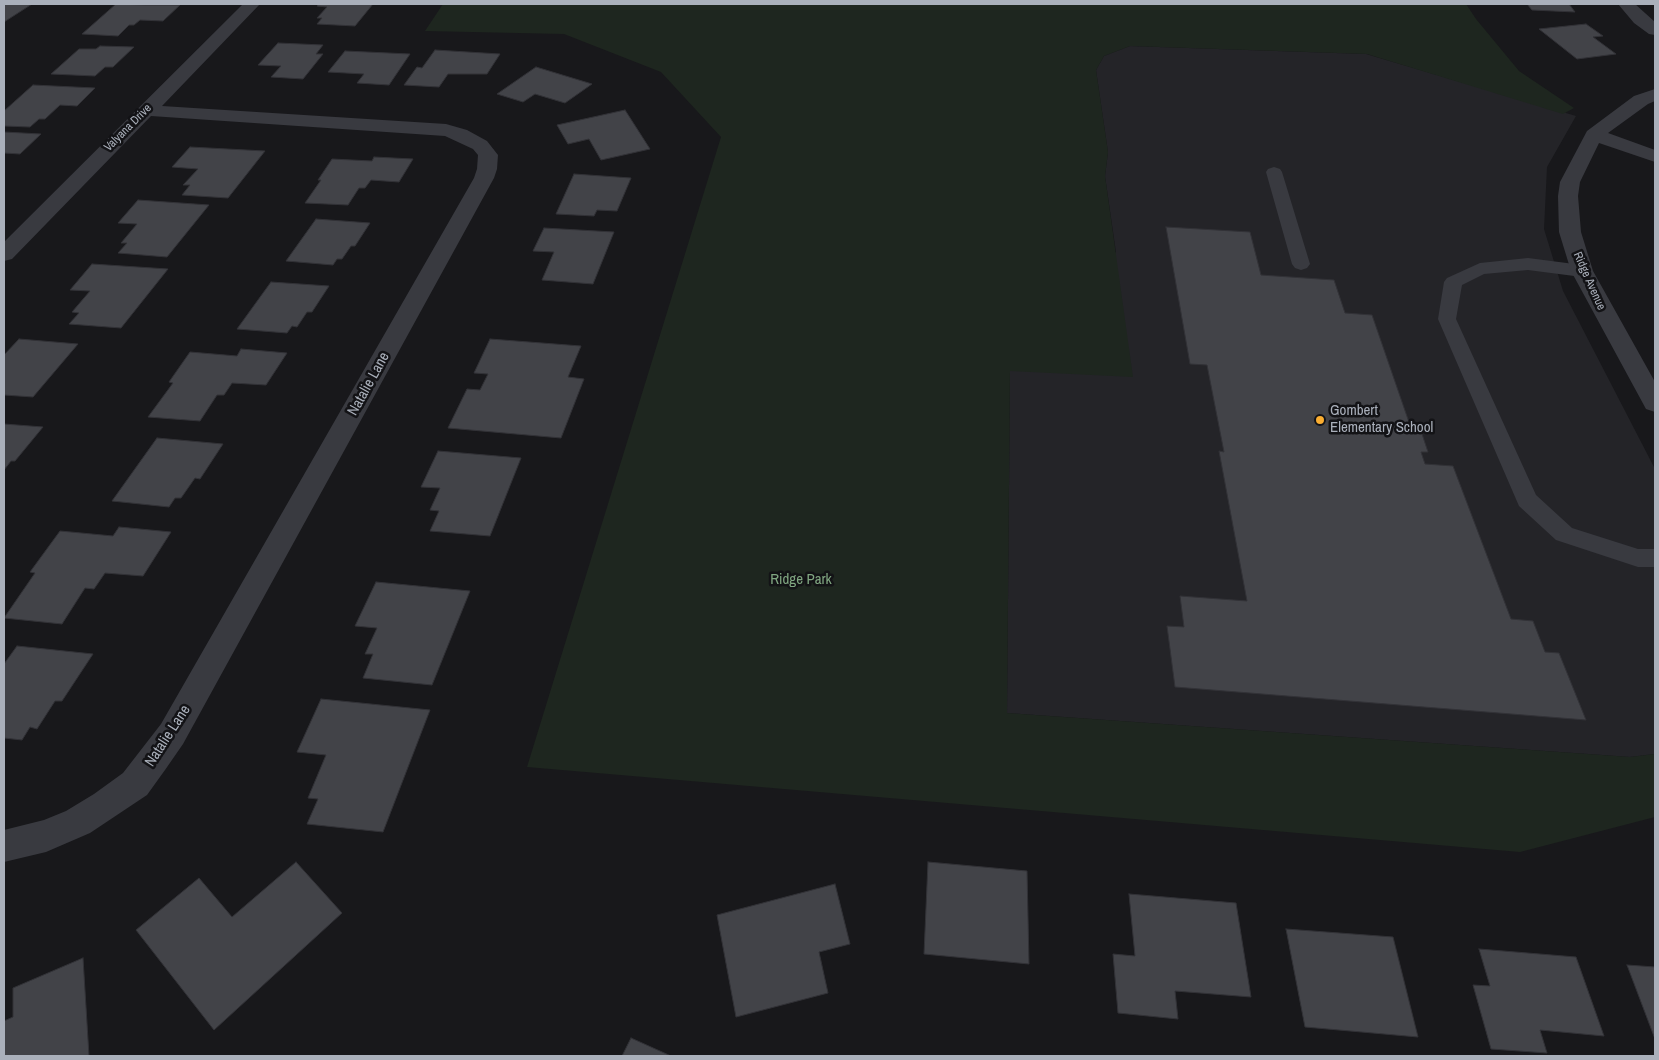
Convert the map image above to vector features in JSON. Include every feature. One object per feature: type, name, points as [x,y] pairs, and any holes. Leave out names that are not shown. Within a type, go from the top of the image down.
[{"type":"street","name":"Valyana Drive","points":[[4,254],[252,4]]},
{"type":"street","points":[[1626,4],[1640,19],[1655,30]]},
{"type":"street","name":"Ridge Avenue","points":[[1655,95],[1641,100],[1594,134],[1570,182],[1568,196],[1570,232],[1582,271],[1655,403]]},
{"type":"street","name":"Natalie Lane","points":[[4,846],[46,836],[78,822],[106,806],[135,784],[154,760],[177,725],[479,187],[487,169],[488,155],[480,145],[460,134],[446,130],[146,110]]},
{"type":"street","points":[[1594,134],[1655,156]]},
{"type":"lane","points":[[1274,172],[1301,264]]},
{"type":"lane","points":[[1582,271],[1528,264],[1480,269],[1453,282],[1447,319],[1528,500],[1564,534],[1638,558],[1655,558]]},
{"type":"shaded area","name":"Gombert Elementary School","points":[[1130,46],[1366,54],[1576,116],[1547,167],[1544,229],[1563,291],[1655,469],[1655,754],[1630,757],[1007,713],[1010,371],[1029,371],[1116,252],[1105,176],[1108,152],[1096,70],[1104,56]]},
{"type":"green space","name":"Ridge Park","points":[[443,4],[1466,4],[1519,71],[1574,108],[1563,114],[1367,54],[1130,46],[1104,56],[1096,70],[1108,152],[1105,176],[1133,377],[1010,371],[1007,713],[1630,757],[1655,754],[1655,817],[1520,852],[527,767],[721,137],[661,72],[564,34],[425,31]]},
{"type":"building","points":[[4,4],[32,4],[4,22]]},
{"type":"building","points":[[116,4],[180,5],[163,21],[140,20],[134,25],[129,25],[118,36],[82,34]]},
{"type":"building","points":[[319,4],[373,4],[355,26],[317,24],[322,18],[317,18],[327,7],[317,6]]},
{"type":"building","points":[[1527,4],[1569,4],[1575,12],[1532,10]]},
{"type":"building","points":[[1586,24],[1603,36],[1593,37],[1616,54],[1577,59],[1539,29]]},
{"type":"building","points":[[278,43],[323,45],[316,54],[323,54],[303,79],[271,77],[281,66],[258,65]]},
{"type":"building","points":[[100,46],[134,47],[113,67],[105,67],[95,76],[51,74],[79,49],[96,49]]},
{"type":"building","points":[[435,50],[500,54],[487,74],[448,74],[439,87],[404,85],[417,67],[422,68]]},
{"type":"building","points":[[345,51],[410,54],[389,85],[357,83],[364,74],[328,72]]},
{"type":"building","points":[[536,67],[592,84],[565,103],[535,94],[523,102],[497,94]]},
{"type":"building","points":[[33,85],[95,88],[77,106],[60,105],[45,119],[39,119],[30,127],[4,126],[4,111]]},
{"type":"building","points":[[625,110],[650,149],[601,160],[589,139],[568,144],[557,125]]},
{"type":"building","points":[[4,132],[41,134],[20,154],[4,153]]},
{"type":"building","points":[[190,147],[265,151],[228,198],[182,195],[190,185],[183,185],[198,169],[172,167]]},
{"type":"building","points":[[374,157],[413,159],[399,182],[371,180],[365,188],[359,188],[348,205],[305,203],[321,180],[318,180],[332,159],[372,161]]},
{"type":"building","points":[[574,174],[631,178],[617,211],[597,210],[594,216],[556,214]]},
{"type":"building","points":[[138,200],[209,205],[167,257],[118,253],[127,243],[121,243],[137,224],[118,223]]},
{"type":"building","points":[[316,219],[370,223],[355,246],[351,246],[342,259],[337,259],[333,265],[286,261]]},
{"type":"building","points":[[1166,227],[1250,232],[1261,275],[1334,280],[1345,313],[1372,315],[1411,428],[1420,428],[1428,452],[1421,452],[1425,464],[1453,466],[1511,619],[1533,621],[1545,652],[1559,653],[1586,720],[1175,687],[1167,626],[1184,627],[1180,596],[1247,601],[1219,451],[1224,452],[1207,365],[1190,364]]},
{"type":"building","points":[[544,228],[614,232],[593,284],[542,280],[554,252],[533,251]]},
{"type":"building","points":[[92,264],[168,269],[121,328],[69,324],[79,313],[72,312],[90,291],[70,290]]},
{"type":"building","points":[[271,282],[329,286],[312,312],[307,312],[297,327],[292,326],[287,333],[237,329]]},
{"type":"building","points":[[19,339],[78,344],[33,397],[4,395],[4,355]]},
{"type":"building","points":[[490,339],[581,346],[568,377],[584,379],[561,438],[448,428],[467,389],[480,390],[488,374],[474,373]]},
{"type":"building","points":[[241,349],[287,353],[266,385],[232,383],[224,395],[217,395],[200,421],[148,417],[173,383],[169,382],[190,352],[237,356]]},
{"type":"building","points":[[4,424],[43,427],[15,461],[11,461],[4,470]]},
{"type":"building","points":[[157,438],[223,444],[200,479],[195,478],[181,498],[175,498],[169,507],[112,501]]},
{"type":"building","points":[[438,451],[521,458],[490,536],[430,531],[439,511],[430,510],[440,488],[421,487]]},
{"type":"building","points":[[119,527],[171,532],[143,576],[105,573],[94,589],[85,588],[62,624],[4,618],[35,573],[30,572],[60,531],[113,536]]},
{"type":"building","points":[[376,582],[470,591],[432,685],[363,678],[373,654],[365,654],[377,628],[355,626]]},
{"type":"building","points":[[17,646],[93,654],[62,701],[55,701],[37,729],[30,727],[22,740],[4,738],[4,664]]},
{"type":"building","points":[[321,699],[430,710],[383,832],[307,824],[318,799],[308,798],[326,755],[297,752]]},
{"type":"building","points":[[296,862],[342,913],[214,1030],[136,930],[199,878],[232,917]]},
{"type":"building","points":[[928,862],[1027,871],[1029,964],[924,954]]},
{"type":"building","points":[[835,884],[850,944],[819,952],[828,993],[736,1017],[717,915]]},
{"type":"building","points":[[1129,894],[1236,903],[1251,997],[1175,991],[1178,1019],[1118,1013],[1113,954],[1135,956]]},
{"type":"building","points":[[1286,929],[1393,937],[1418,1037],[1305,1027]]},
{"type":"building","points":[[1479,949],[1576,957],[1604,1036],[1540,1030],[1547,1053],[1491,1049],[1473,985],[1490,986]]},
{"type":"building","points":[[83,958],[89,1056],[4,1056],[4,1021],[13,1017],[13,988]]},
{"type":"building","points":[[1627,965],[1655,967],[1655,1039]]},
{"type":"building","points":[[631,1038],[671,1056],[622,1056]]},
{"type":"place","name":"Gombert Elementary School","points":[[1320,420]]}]
